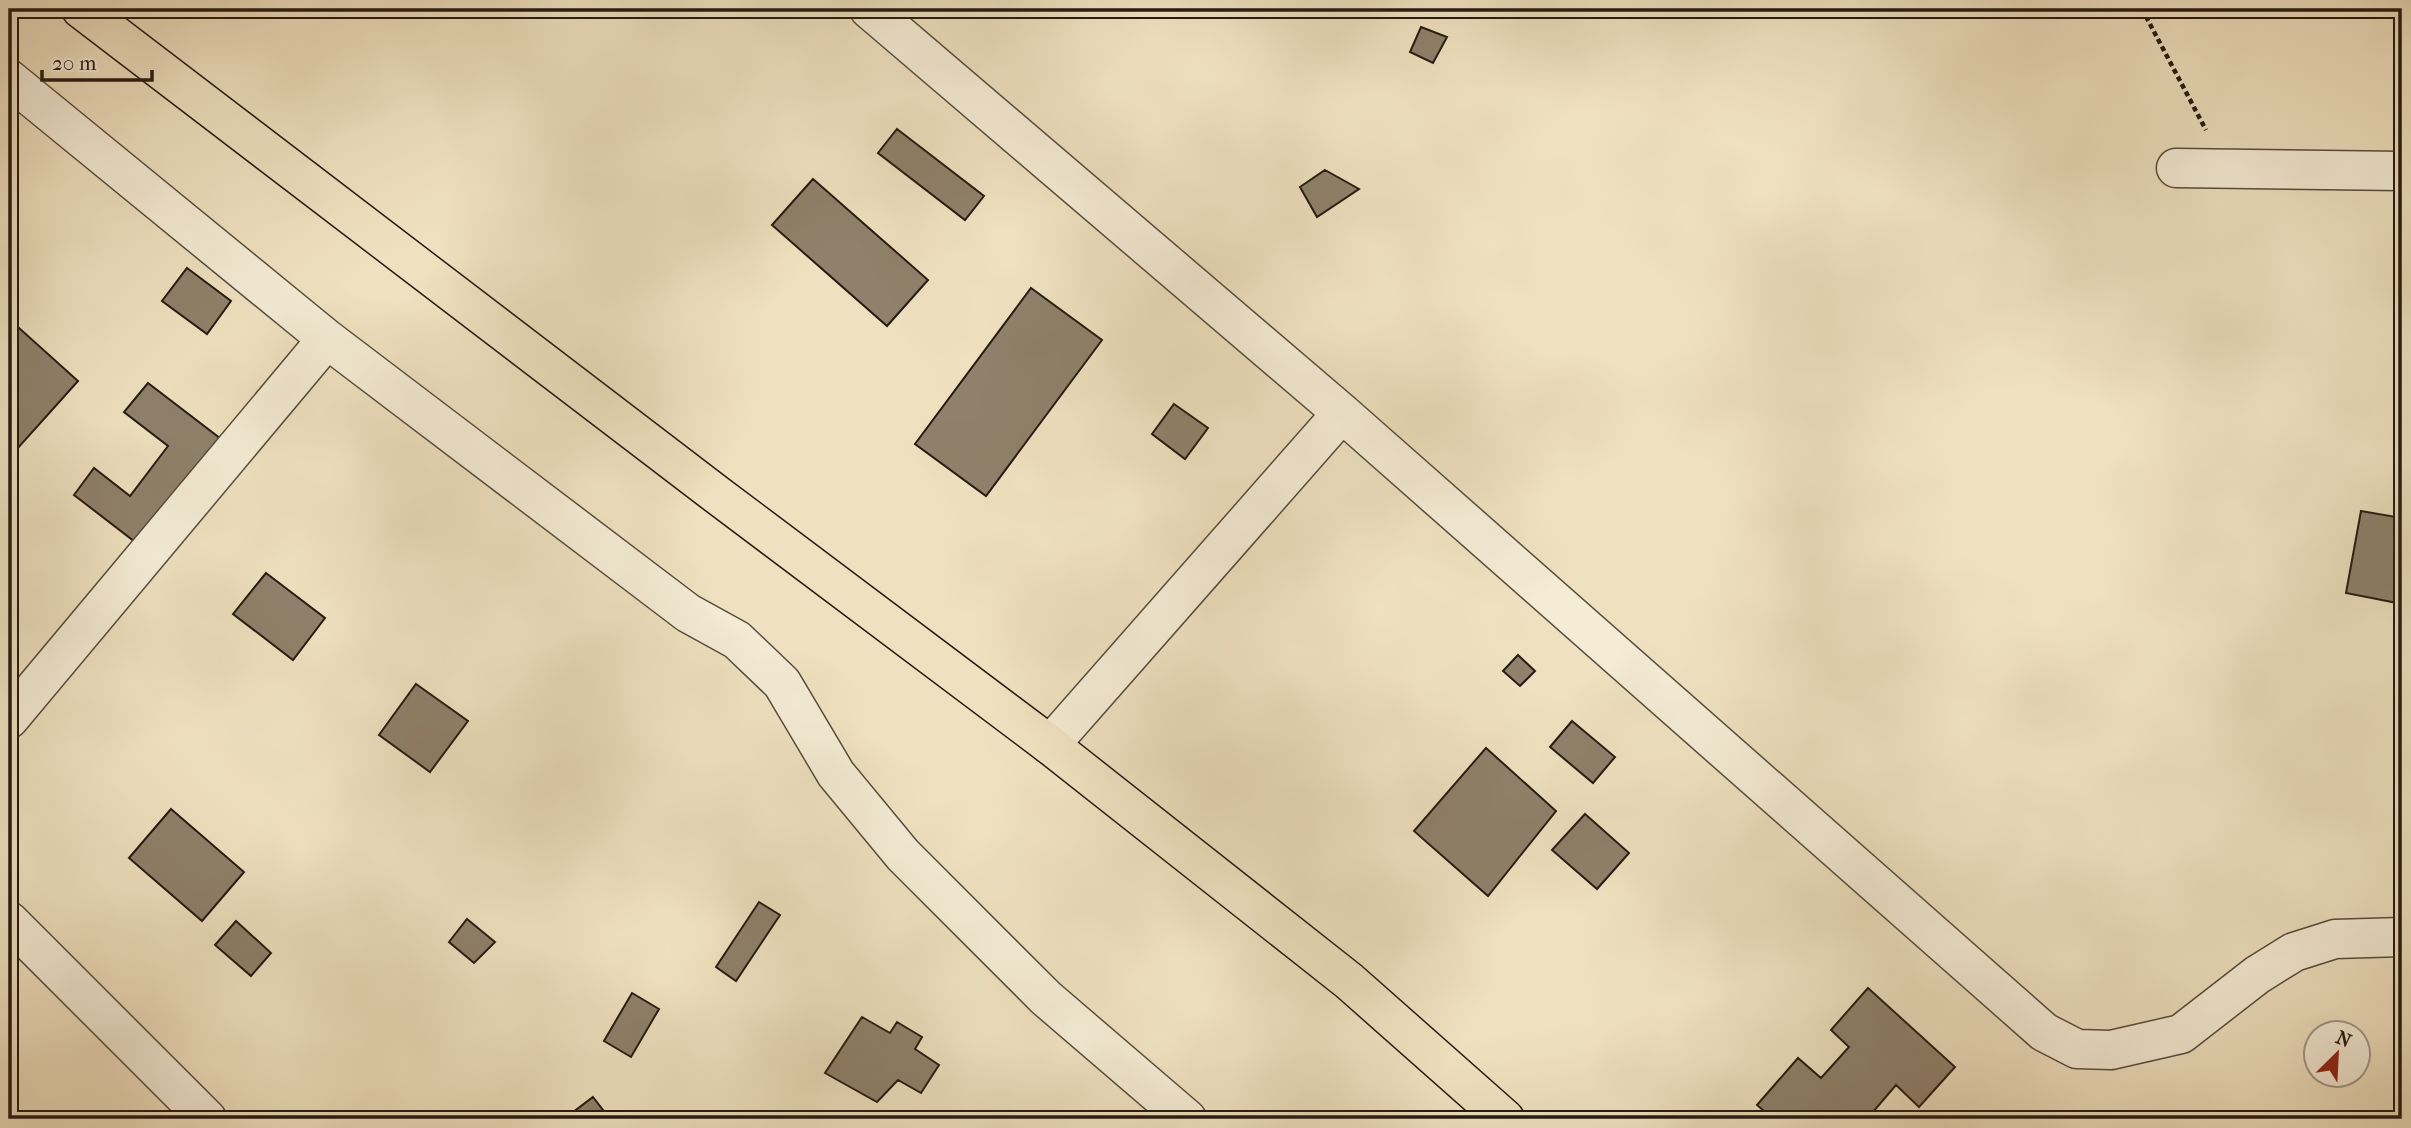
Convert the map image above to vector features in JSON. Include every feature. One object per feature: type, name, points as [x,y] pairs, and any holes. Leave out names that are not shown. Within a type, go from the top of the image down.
[{"type":"main road","points":[[81,9],[1050,745],[1349,982],[1506,1119]]},
{"type":"street","points":[[869,9],[1342,413],[2044,1032],[2077,1049],[2111,1050],[2181,1034],[2257,975],[2294,951],[2335,939],[2402,937]]},
{"type":"street","points":[[9,79],[327,339],[688,613],[737,640],[782,683],[836,774],[903,855],[1046,998],[1187,1119]]},
{"type":"street","points":[[2176,168],[2402,170]]},
{"type":"street","points":[[9,719],[327,339]]},
{"type":"street","points":[[1050,745],[1342,413]]},
{"type":"street","points":[[9,921],[207,1119]]},
{"type":"path","points":[[2142,9],[2226,168]]},
{"type":"building","points":[[1421,27],[1447,37],[1433,63],[1410,52]]},
{"type":"building","points":[[897,129],[984,196],[965,220],[878,153]]},
{"type":"building","points":[[1325,170],[1359,189],[1317,217],[1300,187]]},
{"type":"building","points":[[813,179],[928,280],[887,326],[772,225]]},
{"type":"building","points":[[187,268],[231,301],[207,334],[162,301]]},
{"type":"building","points":[[1031,288],[1102,340],[986,496],[915,444]]},
{"type":"building","points":[[9,319],[78,381],[9,458]]},
{"type":"building","points":[[148,383],[221,439],[139,545],[74,495],[94,468],[130,496],[168,446],[124,412]]},
{"type":"building","points":[[1174,404],[1208,428],[1185,459],[1152,434]]},
{"type":"building","points":[[2361,511],[2402,518],[2402,604],[2346,593]]},
{"type":"building","points":[[266,573],[325,618],[293,660],[233,614]]},
{"type":"building","points":[[1518,655],[1535,671],[1520,686],[1503,671]]},
{"type":"building","points":[[416,684],[468,721],[430,772],[379,735]]},
{"type":"building","points":[[1572,721],[1615,757],[1593,783],[1550,747]]},
{"type":"building","points":[[1486,748],[1556,811],[1488,896],[1414,831]]},
{"type":"building","points":[[171,809],[244,872],[202,921],[129,858]]},
{"type":"building","points":[[1585,814],[1629,853],[1597,889],[1552,850]]},
{"type":"building","points":[[759,902],[780,915],[736,981],[716,967]]},
{"type":"building","points":[[467,919],[495,942],[474,963],[449,942]]},
{"type":"building","points":[[236,921],[271,953],[251,976],[215,945]]},
{"type":"building","points":[[1868,988],[1955,1067],[1919,1107],[1896,1085],[1867,1119],[1773,1119],[1757,1105],[1798,1058],[1821,1078],[1849,1047],[1831,1030]]},
{"type":"building","points":[[632,993],[659,1009],[631,1057],[604,1041]]},
{"type":"building","points":[[862,1017],[890,1033],[897,1022],[922,1037],[915,1049],[939,1065],[921,1093],[898,1080],[877,1102],[825,1073]]},
{"type":"building","points":[[593,1097],[610,1119],[564,1119]]}]
